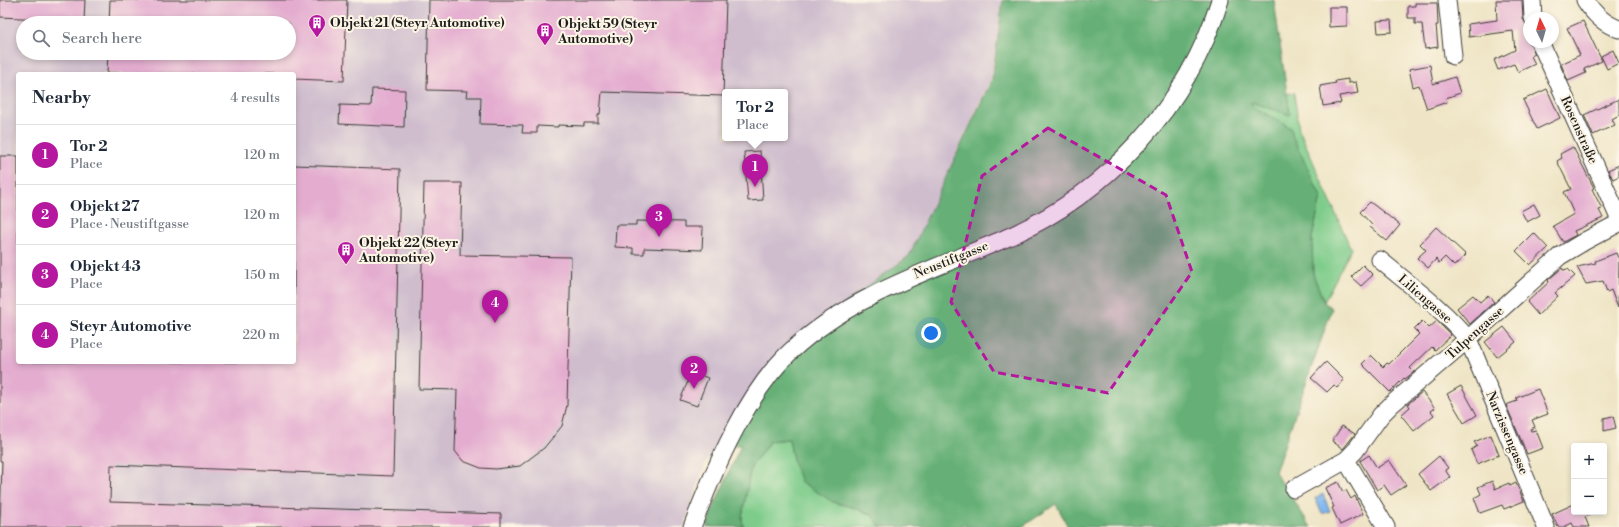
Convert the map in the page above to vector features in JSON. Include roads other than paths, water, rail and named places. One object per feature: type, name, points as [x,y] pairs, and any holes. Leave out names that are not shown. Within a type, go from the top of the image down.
[{"type":"street","name":"Neustiftgasse","points":[[692,527],[720,460],[754,396],[790,352],[821,326],[864,300],[909,278],[1006,238],[1073,201],[1095,184],[1116,166],[1136,145],[1168,106],[1193,64],[1213,22],[1220,0]]},
{"type":"street","points":[[1447,0],[1453,56]]},
{"type":"street","points":[[1532,0],[1533,12]]},
{"type":"street","points":[[1584,0],[1604,22],[1619,29]]},
{"type":"street","name":"Rosenstraße","points":[[1543,48],[1619,218]]},
{"type":"street","name":"Tulpengasse","points":[[1294,489],[1346,460],[1355,451],[1388,407],[1468,339],[1560,256],[1585,241],[1619,224]]},
{"type":"street","name":"Liliengasse","points":[[1380,260],[1419,292],[1468,339]]},
{"type":"street","name":"Narzissengasse","points":[[1468,339],[1546,527]]},
{"type":"street","points":[[1346,460],[1386,527]]},
{"type":"water","points":[[1323,494],[1330,511],[1322,514],[1315,498]]},
{"type":"place","name":"Objekt 21 (Steyr Automotive)","points":[[317,38]]},
{"type":"place","name":"Objekt 59 (Steyr Automotive)","points":[[545,46]]},
{"type":"place","name":"Tor 2","points":[[755,187]]},
{"type":"place","name":"Objekt 43","points":[[659,237]]},
{"type":"place","name":"Objekt 22 (Steyr Automotive)","points":[[346,265]]},
{"type":"place","name":"Steyr Automotive","points":[[495,323]]},
{"type":"place","name":"Objekt 27","points":[[694,389]]}]
